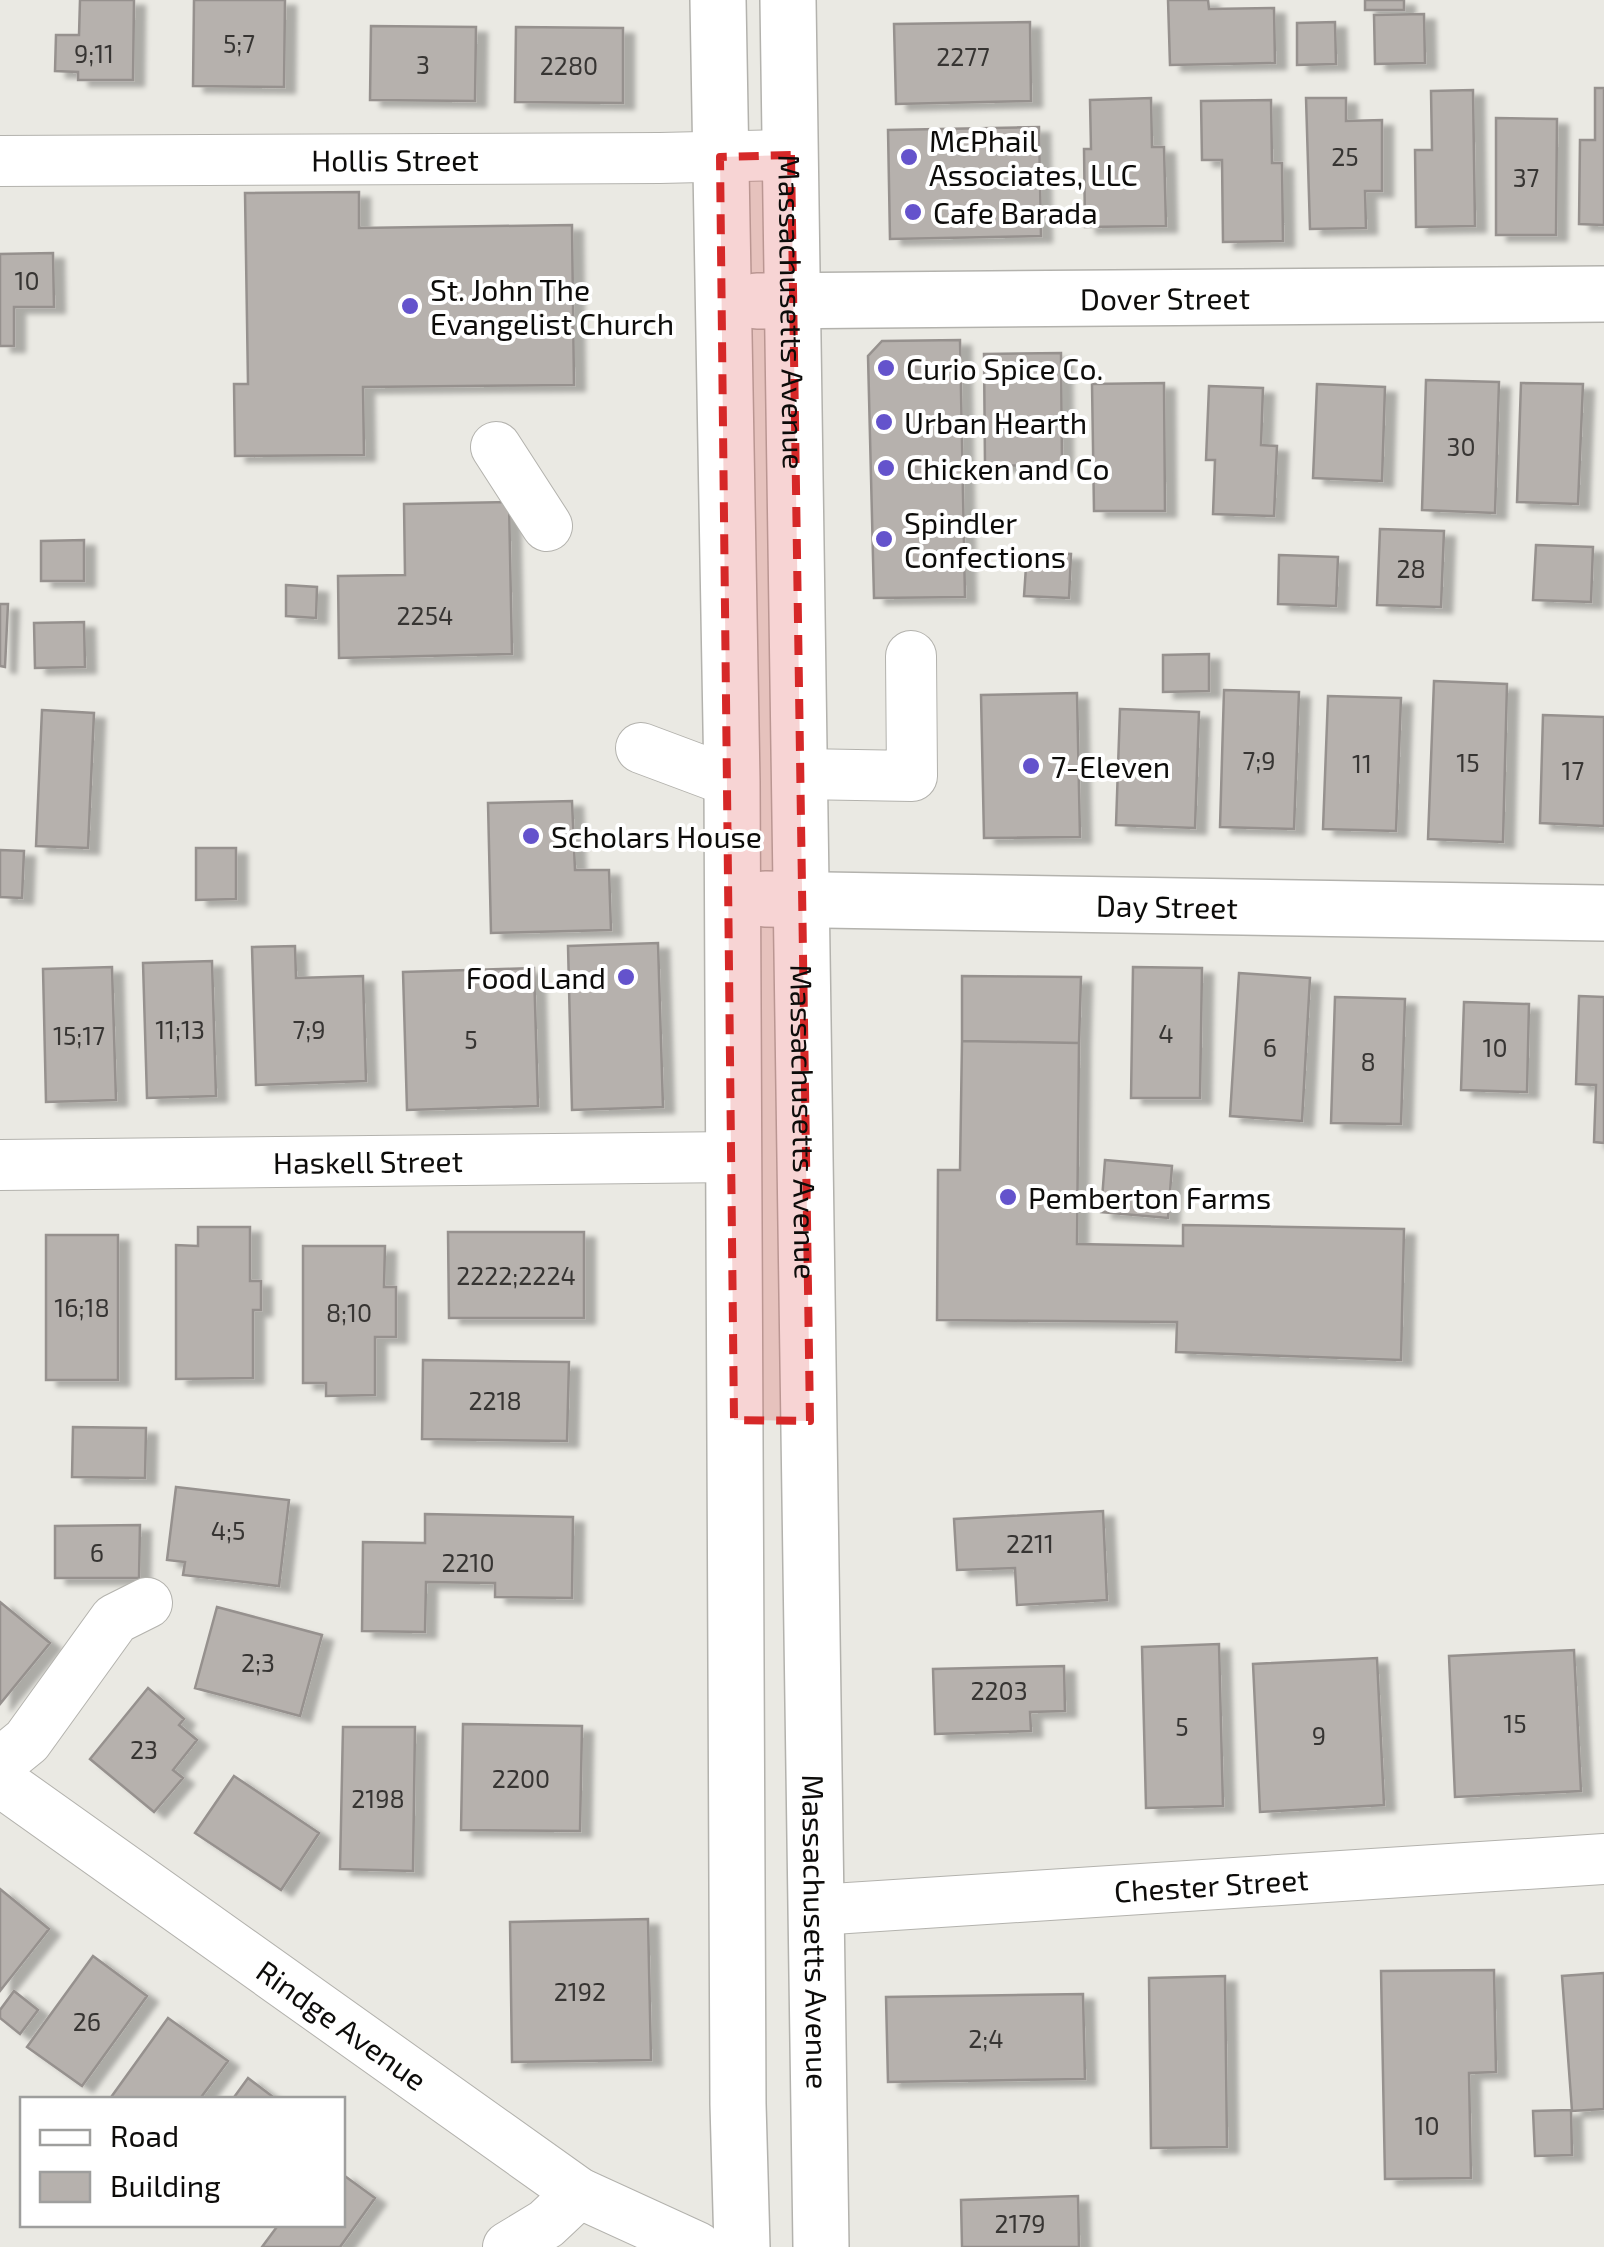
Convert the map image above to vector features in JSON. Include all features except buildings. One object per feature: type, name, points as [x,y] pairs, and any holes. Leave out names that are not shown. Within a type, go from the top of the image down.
[{"type":"main road","points":[[718,0],[732,782],[738,2104],[742,2247]]},
{"type":"main road","name":"Massachusetts Avenue","points":[[788,0],[821,2247]]},
{"type":"main road","name":"Dover Street","points":[[724,302],[1604,294]]},
{"type":"main road","name":"Day Street","points":[[732,899],[1604,913]]},
{"type":"main road","points":[[734,1420],[810,1421]]},
{"type":"street","name":"Hollis Street","points":[[0,161],[791,154]]},
{"type":"street","points":[[496,447],[547,526]]},
{"type":"street","points":[[800,774],[912,776],[911,656]]},
{"type":"street","points":[[640,748],[732,782]]},
{"type":"street","name":"Haskell Street","points":[[0,1165],[734,1157]]},
{"type":"street","points":[[0,1763],[28,1741],[115,1620],[147,1603]]},
{"type":"street","name":"Rindge Avenue","points":[[0,1781],[579,2193],[697,2247]]},
{"type":"street","name":"Chester Street","points":[[818,1910],[1604,1859]]},
{"type":"street","points":[[508,2247],[546,2224],[579,2193]]},
{"type":"highlighted area","points":[[791,155],[810,1421],[734,1420],[720,157]]},
{"type":"place","name":"McPhail Associates, LLC","points":[[909,157]]},
{"type":"place","name":"Cafe Barada","points":[[913,212]]},
{"type":"place","name":"St. John The Evangelist Church","points":[[410,306]]},
{"type":"place","name":"Curio Spice Co.","points":[[886,368]]},
{"type":"place","name":"Urban Hearth","points":[[884,422]]},
{"type":"place","name":"Chicken and Co","points":[[886,468]]},
{"type":"place","name":"Spindler Confections","points":[[884,539]]},
{"type":"place","name":"7-Eleven","points":[[1031,766]]},
{"type":"place","name":"Scholars House","points":[[531,836]]},
{"type":"place","name":"Food Land","points":[[626,977]]},
{"type":"place","name":"Pemberton Farms","points":[[1008,1197]]}]
